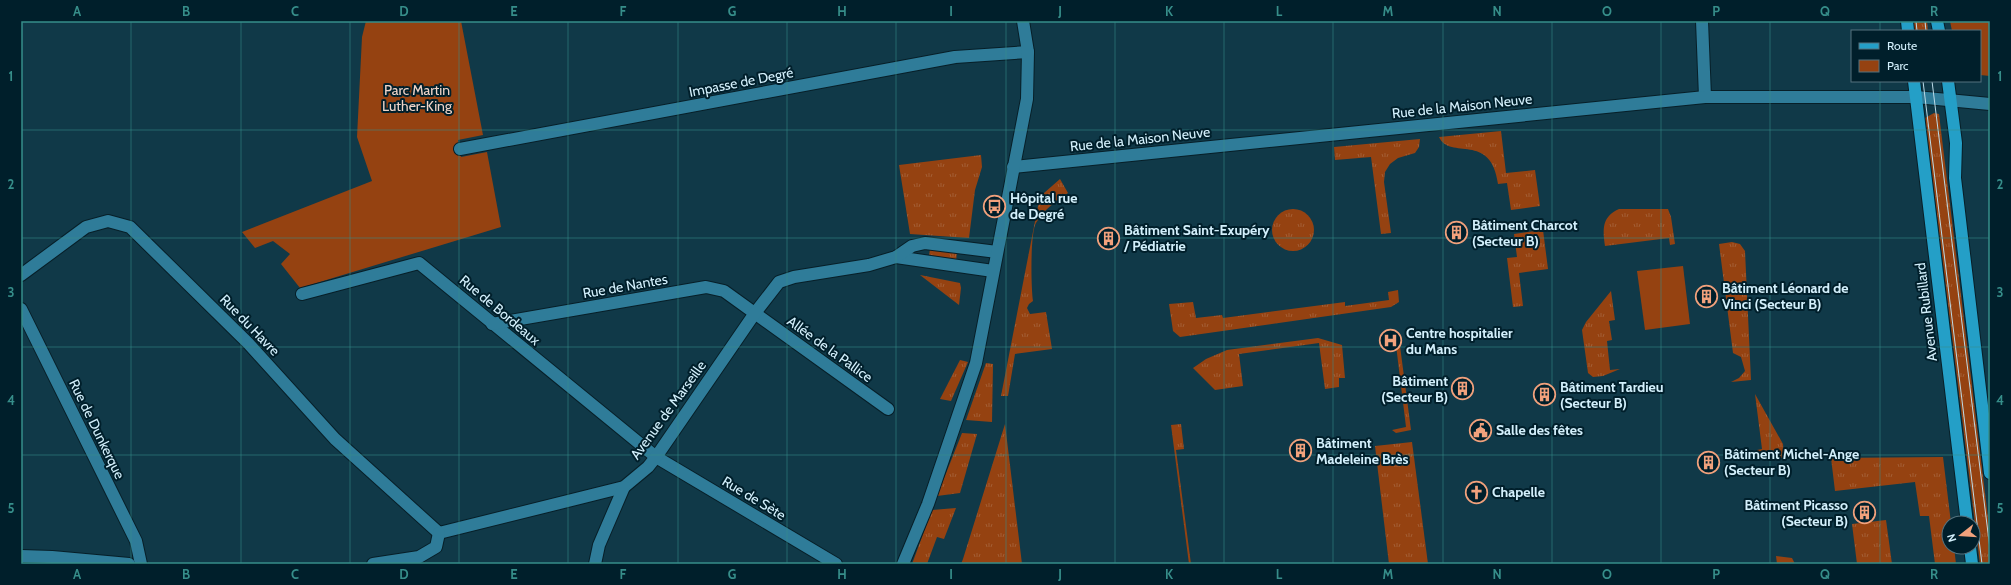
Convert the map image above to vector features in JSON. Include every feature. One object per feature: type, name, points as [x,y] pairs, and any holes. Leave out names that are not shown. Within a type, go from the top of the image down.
[{"type":"main road","name":"Avenue Rubillard","points":[[1914,82],[1966,515]]},
{"type":"main road","points":[[1948,82],[1954,101],[1956,143],[1955,178],[1990,474]]},
{"type":"street","points":[[903,564],[928,504],[976,363],[1027,99],[1028,52],[1023,21]]},
{"type":"street","points":[[1702,21],[1705,97]]},
{"type":"street","name":"Impasse de Degré","points":[[460,149],[955,57],[1028,52]]},
{"type":"street","name":"Rue de la Maison Neuve","points":[[1013,167],[1705,97],[1916,97]]},
{"type":"street","points":[[1916,97],[1990,104]]},
{"type":"street","name":"Rue du Havre","points":[[21,275],[86,227],[108,221],[130,227],[248,343],[335,439],[439,532]]},
{"type":"street","name":"Avenue de Marseille","points":[[439,532],[624,487],[648,467],[656,457],[755,314],[779,282],[794,277],[869,265],[896,257],[912,246],[925,243],[997,252]]},
{"type":"street","name":"Avenue de Marseille","points":[[896,257],[993,271]]},
{"type":"street","name":"Rue de Bordeaux","points":[[302,294],[419,263],[656,457]]},
{"type":"street","name":"Rue de Nantes","points":[[492,324],[706,287],[724,291],[755,314]]},
{"type":"street","name":"Rue de Dunkerque","points":[[21,309],[136,541],[141,564]]},
{"type":"street","name":"Allée de la Pallice","points":[[755,314],[888,409]]},
{"type":"street","name":"Rue de Sète","points":[[656,457],[836,564]]},
{"type":"street","points":[[595,564],[599,545],[624,487]]},
{"type":"street","points":[[373,564],[419,557],[436,547],[439,532]]},
{"type":"street","points":[[21,556],[52,557],[129,564]]},
{"type":"green space","name":"Parc Martin Luther-King","points":[[366,21],[461,21],[483,135],[458,140],[461,157],[487,152],[501,227],[300,288],[281,264],[290,254],[273,241],[255,248],[242,232],[372,181],[357,137],[362,37]]},
{"type":"green space","points":[[1913,21],[1927,21],[1928,30],[1914,30]]},
{"type":"green space","points":[[1950,21],[1990,21],[1990,76],[1981,75],[1981,30],[1952,30]]},
{"type":"green space","points":[[1934,113],[1939,114],[1990,534],[1990,564],[1980,564],[1979,555],[1981,555],[1981,515],[1974,515],[1925,118]]},
{"type":"green space","points":[[1501,131],[1506,173],[1535,170],[1540,206],[1511,210],[1507,183],[1498,184],[1494,168],[1487,158],[1479,152],[1444,144],[1439,137]]},
{"type":"green space","points":[[1420,139],[1419,147],[1415,153],[1398,158],[1390,164],[1385,172],[1384,182],[1391,233],[1381,234],[1371,157],[1335,160],[1334,147]]},
{"type":"green space","points":[[981,155],[982,167],[975,190],[969,238],[910,234],[899,165]]},
{"type":"green space","points":[[1060,179],[1068,193],[1054,202],[1046,210],[1036,223],[1034,229],[1032,261],[1033,301],[1027,308],[1030,314],[1046,312],[1052,349],[1015,354],[1008,396],[1001,396],[1038,206],[1044,193]]},
{"type":"green space","points":[[1289,209],[1297,209],[1305,212],[1311,218],[1314,230],[1311,242],[1305,248],[1297,251],[1289,251],[1281,248],[1275,242],[1272,234],[1272,226],[1275,218],[1281,212]]},
{"type":"green space","points":[[1619,209],[1668,209],[1671,217],[1675,244],[1670,245],[1669,238],[1605,246],[1604,224],[1613,212]]},
{"type":"green space","points":[[1543,230],[1548,269],[1519,273],[1523,306],[1513,307],[1507,258],[1517,257],[1514,234]]},
{"type":"green space","points":[[1732,242],[1740,244],[1745,251],[1751,380],[1731,382],[1739,378],[1745,371],[1741,357],[1733,353],[1719,244]]},
{"type":"green space","points":[[930,247],[957,251],[956,262],[929,258]]},
{"type":"green space","points":[[1683,266],[1690,324],[1645,330],[1637,271]]},
{"type":"green space","points":[[920,275],[960,283],[961,288],[959,305]]},
{"type":"green space","points":[[1398,290],[1399,302],[1391,307],[1180,337],[1173,331],[1169,304],[1193,302],[1196,318],[1222,315],[1223,318],[1345,302],[1345,306],[1389,300],[1388,292]]},
{"type":"green space","points":[[1611,291],[1615,320],[1609,321],[1612,340],[1607,341],[1610,370],[1620,369],[1603,376],[1593,377],[1588,373],[1582,330],[1586,322]]},
{"type":"green space","points":[[1318,338],[1342,345],[1345,378],[1339,378],[1339,387],[1325,389],[1319,343],[1239,354],[1243,386],[1215,390],[1193,368],[1206,359],[1227,350]]},
{"type":"green space","points":[[1396,345],[1400,346],[1411,430],[1396,433],[1392,430],[1406,427]]},
{"type":"green space","points":[[960,360],[968,362],[951,401],[940,399]]},
{"type":"green space","points":[[986,363],[993,364],[992,422],[966,420]]},
{"type":"green space","points":[[1755,394],[1783,444],[1784,458],[1758,458],[1757,450],[1762,449]]},
{"type":"green space","points":[[1005,424],[1022,564],[961,564],[963,559]]},
{"type":"green space","points":[[1181,424],[1184,449],[1176,450],[1191,564],[1189,564],[1171,425]]},
{"type":"green space","points":[[962,433],[977,434],[960,493],[937,496]]},
{"type":"green space","points":[[1412,442],[1428,564],[1389,564],[1375,446]]},
{"type":"green space","points":[[1943,457],[1950,515],[1941,515],[1941,555],[1955,555],[1956,564],[1935,564],[1929,516],[1920,516],[1915,482],[1835,491],[1831,458]]},
{"type":"green space","points":[[956,508],[944,539],[937,537],[927,564],[912,564],[932,510]]},
{"type":"green space","points":[[1886,520],[1892,564],[1857,564],[1852,524]]},
{"type":"green space","points":[[1776,556],[1792,558],[1795,564],[1777,564]]},
{"type":"tram line","points":[[1916,21],[1917,30]]},
{"type":"tram line","points":[[1925,21],[1926,30]]},
{"type":"tram line","points":[[1923,82],[1982,564]]},
{"type":"tram line","points":[[1932,82],[1990,549]]},
{"type":"place","name":"Hôpital rue de Degré","points":[[994,206]]},
{"type":"place","name":"Bâtiment Charcot (Secteur B)","points":[[1457,233]]},
{"type":"place","name":"Bâtiment Saint-Exupéry / Pédiatrie","points":[[1109,238]]},
{"type":"place","name":"Bâtiment Léonard de Vinci (Secteur B)","points":[[1706,296]]},
{"type":"place","name":"Centre hospitalier du Mans","points":[[1390,341]]},
{"type":"place","name":"Bâtiment (Secteur B)","points":[[1463,389]]},
{"type":"place","name":"Bâtiment Tardieu (Secteur B)","points":[[1545,395]]},
{"type":"place","name":"Salle des fêtes","points":[[1481,430]]},
{"type":"place","name":"Bâtiment Madeleine Brès","points":[[1300,451]]},
{"type":"place","name":"Bâtiment Michel-Ange (Secteur B)","points":[[1708,462]]},
{"type":"place","name":"Chapelle","points":[[1476,492]]},
{"type":"place","name":"Bâtiment Picasso (Secteur B)","points":[[1864,513]]}]
